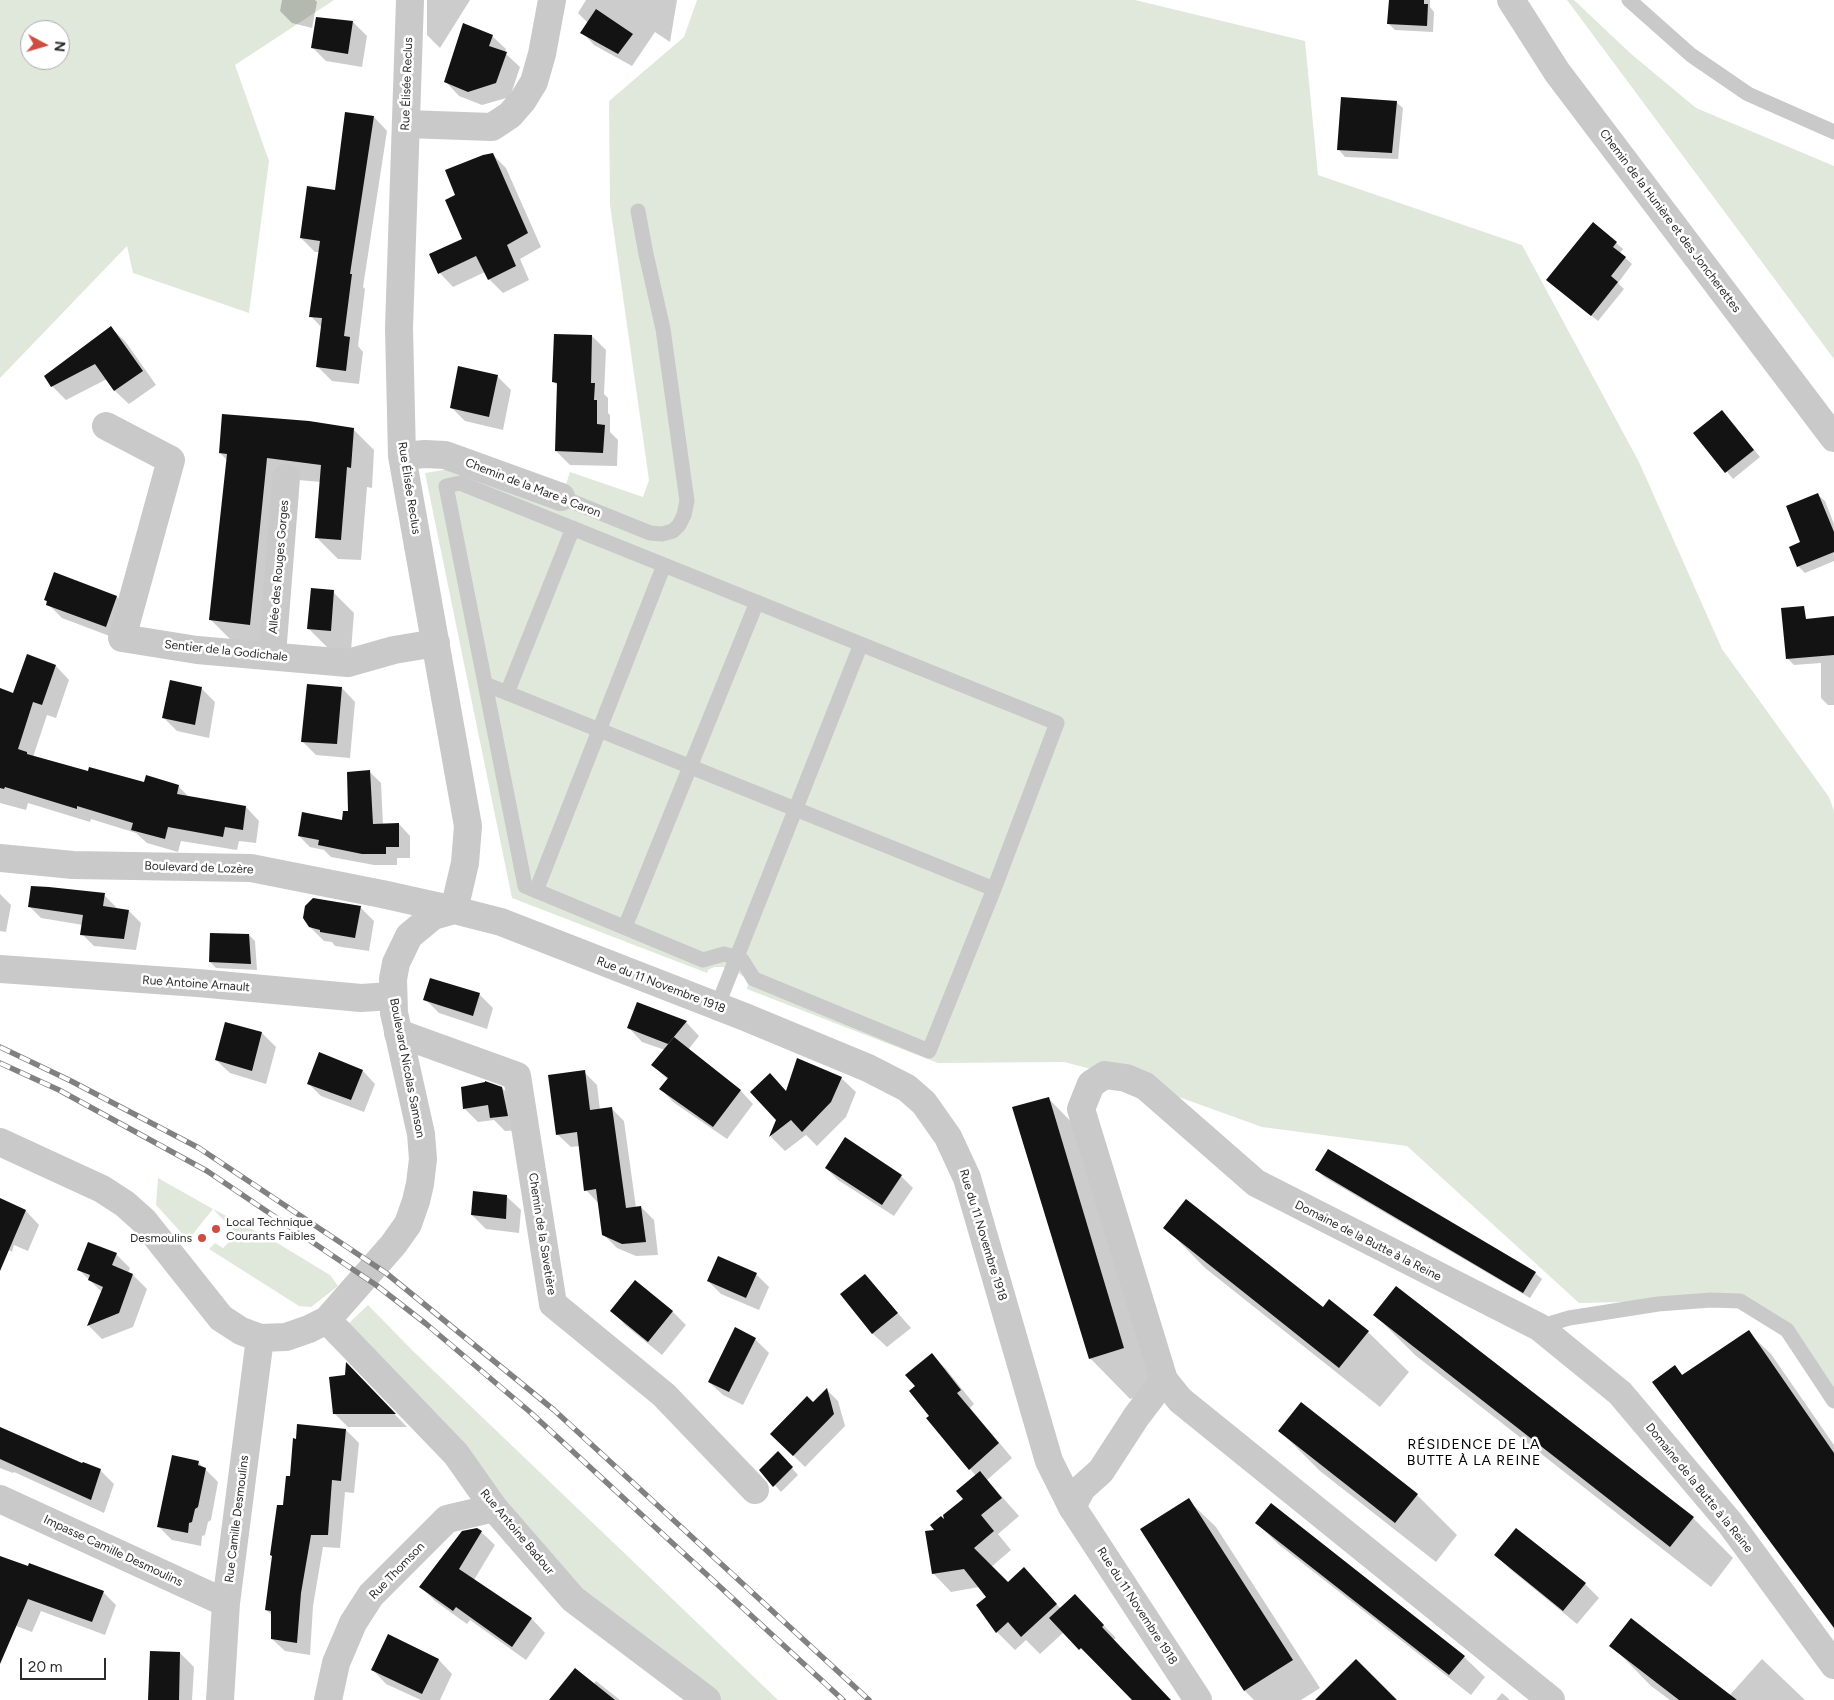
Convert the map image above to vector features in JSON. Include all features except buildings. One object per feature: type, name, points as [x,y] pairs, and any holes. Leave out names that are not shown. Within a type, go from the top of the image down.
[{"type":"street","name":"Rue Élisée Reclus","points":[[410,0],[399,328],[402,456],[468,826],[465,863],[454,910]]},
{"type":"street","points":[[406,124],[492,127],[510,115],[523,100],[534,82],[542,54],[552,0]]},
{"type":"street","name":"Chemin de la Hunière et des Joncherettes","points":[[1511,0],[1557,72],[1834,438]]},
{"type":"street","name":"Sentier de la Godichale","points":[[106,426],[171,460],[122,638],[197,650],[348,663],[394,650],[436,643]]},
{"type":"street","name":"Chemin de la Mare à Caron","points":[[402,456],[446,455],[562,497]]},
{"type":"street","name":"Allée des Rouges Gorges","points":[[272,655],[286,478]]},
{"type":"street","name":"Boulevard de Lozère","points":[[0,858],[73,865],[251,868],[454,910]]},
{"type":"street","name":"Rue du 11 Novembre 1918","points":[[454,910],[501,922],[868,1068],[907,1088],[924,1103],[948,1137],[967,1178],[1049,1461],[1072,1506],[1198,1700]]},
{"type":"street","name":"Boulevard Nicolas Samson","points":[[0,1142],[102,1189],[125,1204],[144,1221],[221,1318],[241,1330],[260,1338],[286,1337],[309,1330],[327,1320],[393,1245],[405,1228],[416,1201],[423,1159],[421,1134],[398,1033],[392,996],[393,979],[396,963],[409,936],[433,916],[454,910]]},
{"type":"street","name":"Rue Antoine Arnault","points":[[0,969],[198,983],[361,998],[392,996]]},
{"type":"street","name":"Chemin de la Savetière","points":[[398,1033],[516,1076],[553,1304],[664,1395],[755,1490]]},
{"type":"street","name":"Domaine de la Butte à la Reine","points":[[1551,1700],[1180,1400],[1164,1380],[1081,1109],[1091,1084],[1105,1076],[1126,1078],[1145,1086],[1256,1183],[1539,1327],[1620,1393],[1730,1523],[1834,1665]]},
{"type":"street","name":"Rue Antoine Badour","points":[[327,1320],[456,1454],[494,1508],[573,1600],[707,1700]]},
{"type":"street","name":"Rue Camille Desmoulins","points":[[220,1700],[226,1603],[260,1338]]},
{"type":"street","points":[[1072,1506],[1082,1488],[1101,1471],[1136,1417],[1164,1380]]},
{"type":"street","name":"Impasse Camille Desmoulins","points":[[0,1499],[226,1603]]},
{"type":"street","name":"Rue Thomson","points":[[328,1700],[336,1663],[353,1623],[371,1595],[447,1519],[494,1508]]},
{"type":"lane","points":[[1629,0],[1691,55],[1748,94],[1834,132]]},
{"type":"lane","name":"Chemin de la Mare à Caron","points":[[562,497],[650,533],[662,534],[673,531],[680,525],[684,515],[687,501],[663,329],[638,211]]},
{"type":"lane","points":[[460,483],[664,565],[1057,723],[994,889],[929,1051],[754,979],[742,960],[735,957],[724,954],[703,960],[525,886],[446,486],[460,483]]},
{"type":"lane","points":[[507,693],[573,528]]},
{"type":"lane","points":[[536,891],[664,565]]},
{"type":"lane","points":[[625,927],[757,602]]},
{"type":"lane","points":[[716,1007],[861,644]]},
{"type":"lane","points":[[485,684],[994,889]]},
{"type":"lane","points":[[1539,1327],[1569,1318],[1658,1304],[1711,1300],[1740,1301],[1787,1330],[1834,1401]]},
{"type":"shaded area","points":[[0,0],[334,0],[235,65],[269,161],[249,313],[133,273],[127,246],[0,378]]},
{"type":"shaded area","points":[[697,0],[1135,0],[1305,41],[1318,175],[1522,245],[1639,462],[1722,649],[1829,797],[1834,811],[1834,1401],[1787,1330],[1740,1301],[1579,1303],[1407,1146],[1262,1127],[1126,1078],[1064,1062],[938,1063],[747,989],[748,985],[744,977],[735,971],[723,967],[714,967],[708,970],[707,973],[512,898],[425,473],[461,467],[559,506],[570,472],[643,497],[649,480],[610,205],[609,101],[684,37]]},
{"type":"shaded area","points":[[1567,0],[1574,0],[1630,53],[1696,108],[1834,166],[1834,359]]},
{"type":"shaded area","points":[[158,1178],[213,1209],[188,1240],[156,1205]]},
{"type":"shaded area","points":[[213,1209],[269,1238],[330,1275],[338,1286],[311,1307],[299,1306],[209,1249],[215,1243],[223,1248],[237,1234]]},
{"type":"shaded area","points":[[368,1305],[413,1351],[778,1700],[720,1700],[577,1591],[348,1324]]},
{"type":"railway","points":[[0,1047],[71,1081],[199,1148],[386,1273],[554,1410],[869,1700]]},
{"type":"railway","points":[[0,1063],[59,1090],[207,1171],[376,1285],[425,1323],[530,1412],[843,1700]]},
{"type":"place","name":"Local Technique Courants Faibles","points":[[216,1229]]},
{"type":"place","name":"Desmoulins","points":[[202,1238]]},
{"type":"district","name":"RÉSIDENCE DE LA BUTTE À LA REINE","points":[[1474,1454]]}]
